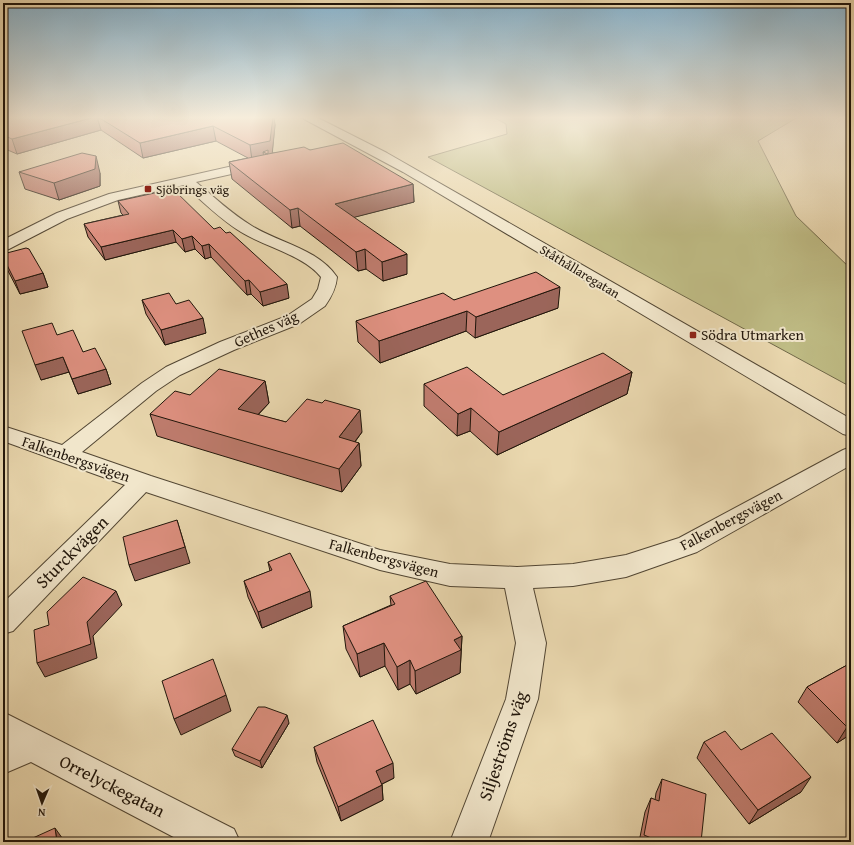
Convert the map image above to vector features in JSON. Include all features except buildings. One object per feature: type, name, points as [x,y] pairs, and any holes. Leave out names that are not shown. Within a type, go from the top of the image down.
[{"type":"street","name":"Ståthållaregatan","points":[[372,156],[694,335],[851,429]]},
{"type":"street","points":[[3,246],[62,216],[114,197],[272,161]]},
{"type":"street","name":"Gethes väg","points":[[65,454],[149,387],[173,371],[228,346],[293,320],[319,302],[327,289],[329,277],[321,267],[246,228],[213,204],[186,180]]},
{"type":"street","name":"Falkenbergsvägen","points":[[3,433],[142,482],[380,560],[450,575],[517,578],[573,575],[626,566],[688,545],[851,455]]},
{"type":"street","name":"Sturckvägen","points":[[3,622],[142,482]]},
{"type":"street","name":"Siljeströms väg","points":[[469,842],[522,699],[531,643],[517,578]]},
{"type":"street","name":"Orrelyckegatan","points":[[3,728],[18,751],[221,842]]},
{"type":"shaded area","points":[[766,156],[796,216],[851,269],[851,387],[428,157]]},
{"type":"place","name":"Sjöbrings väg","points":[[148,189]]},
{"type":"place","name":"Södra Utmarken","points":[[693,335]]}]
